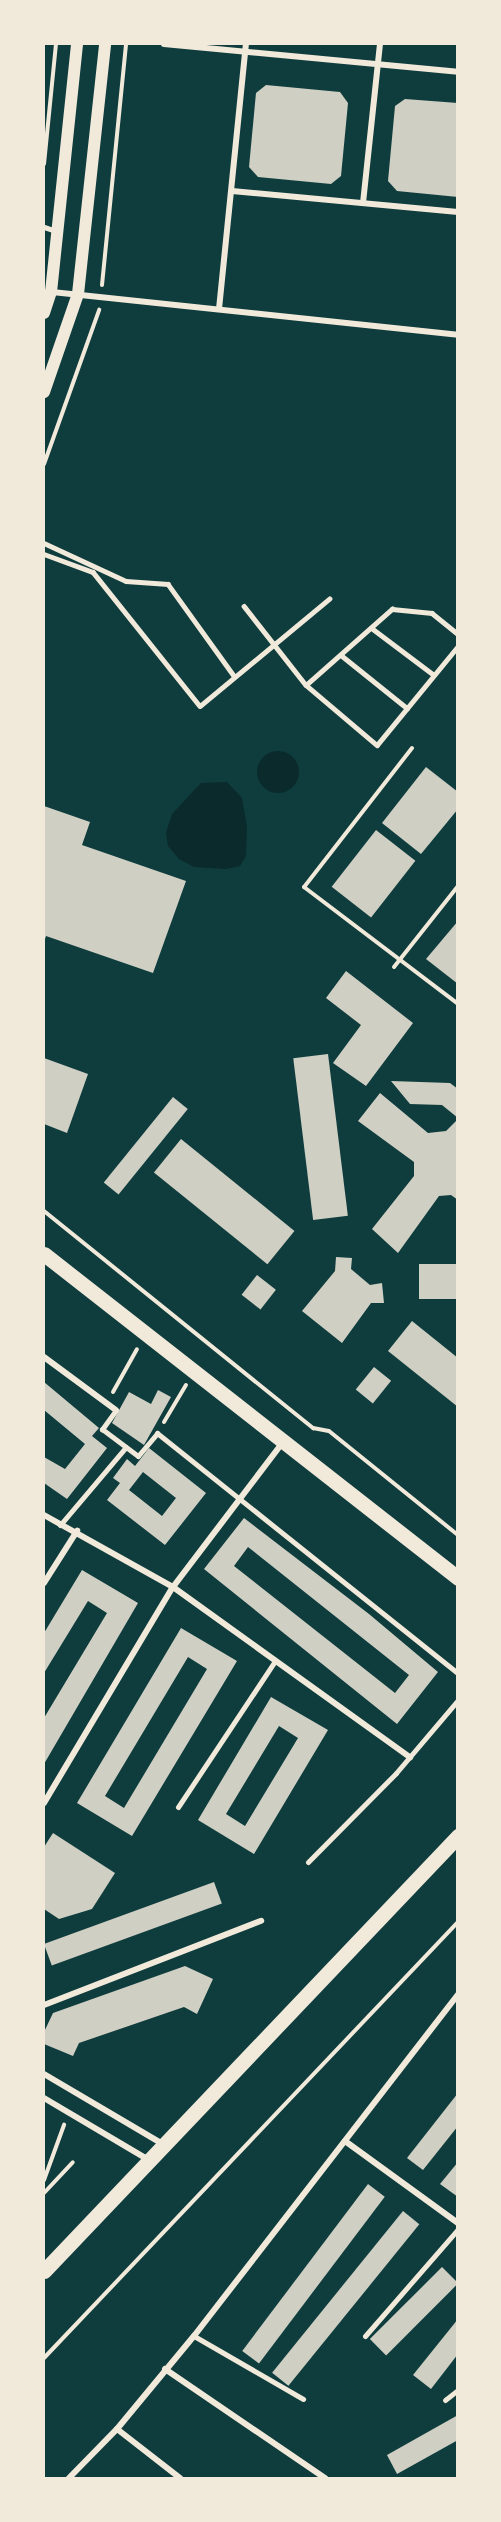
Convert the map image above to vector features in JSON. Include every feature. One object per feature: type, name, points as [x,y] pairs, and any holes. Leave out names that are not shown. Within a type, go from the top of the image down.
[{"type":"main road","points":[[44,313],[51,292],[77,44]]},
{"type":"main road","points":[[44,392],[78,294],[105,44]]},
{"type":"main road","points":[[44,1254],[458,1578]]},
{"type":"main road","points":[[44,2271],[458,1836]]},
{"type":"street","points":[[164,44],[458,72]]},
{"type":"street","points":[[219,309],[246,44]]},
{"type":"street","points":[[363,203],[380,44]]},
{"type":"street","points":[[232,191],[458,212]]},
{"type":"street","points":[[44,227],[57,232]]},
{"type":"street","points":[[51,292],[458,335]]},
{"type":"street","points":[[44,1357],[116,1410],[102,1429],[138,1455],[157,1433],[458,1673]]},
{"type":"street","points":[[44,1803],[172,1587],[283,1442]]},
{"type":"street","points":[[60,1525],[126,1447]]},
{"type":"street","points":[[44,1515],[60,1525],[77,1531],[172,1587],[410,1757]]},
{"type":"street","points":[[44,1583],[77,1531]]},
{"type":"street","points":[[178,1808],[275,1661]]},
{"type":"street","points":[[308,1862],[410,1757],[458,1700]]},
{"type":"street","points":[[44,2005],[261,1921]]},
{"type":"street","points":[[69,2478],[117,2429],[194,2336],[458,1995]]},
{"type":"street","points":[[44,2074],[163,2145]]},
{"type":"street","points":[[44,2098],[148,2160]]},
{"type":"street","points":[[345,2141],[458,2223]]},
{"type":"street","points":[[365,2336],[458,2229]]},
{"type":"street","points":[[194,2336],[303,2399]]},
{"type":"street","points":[[165,2369],[325,2478]]},
{"type":"street","points":[[445,2400],[458,2390]]},
{"type":"street","points":[[117,2429],[180,2478]]},
{"type":"lane","points":[[44,543],[126,581],[168,584],[234,676]]},
{"type":"lane","points":[[44,554],[93,572],[200,706],[329,599]]},
{"type":"lane","points":[[244,606],[272,646],[306,685],[377,744],[458,646]]},
{"type":"lane","points":[[306,685],[373,629],[392,609],[432,613],[458,634]]},
{"type":"lane","points":[[373,629],[434,675]]},
{"type":"lane","points":[[341,656],[406,708]]},
{"type":"path","points":[[44,164],[56,44]]},
{"type":"path","points":[[412,748],[304,887],[458,1004]]},
{"type":"path","points":[[394,967],[458,886]]},
{"type":"path","points":[[44,1211],[313,1428],[329,1431],[458,1535]]},
{"type":"path","points":[[107,1404],[146,1332]]},
{"type":"path","points":[[157,1433],[195,1371]]},
{"type":"path","points":[[44,2358],[458,1922]]},
{"type":"path","points":[[44,2180],[69,2113]]},
{"type":"path","points":[[44,2165],[50,2160]]},
{"type":"path","points":[[44,2193],[73,2162]]},
{"type":"water","points":[[278,751],[293,757],[299,772],[293,787],[278,793],[263,787],[257,772],[263,757]]},
{"type":"water","points":[[227,782],[242,798],[247,827],[246,856],[240,866],[226,869],[194,867],[179,859],[168,846],[166,833],[172,814],[201,783]]},
{"type":"building","points":[[266,85],[340,92],[348,103],[341,176],[331,184],[258,177],[249,167],[256,93]]},
{"type":"building","points":[[405,99],[458,103],[458,197],[397,191],[388,181],[395,106]]},
{"type":"building","points":[[426,767],[458,792],[458,809],[421,854],[382,823]]},
{"type":"building","points":[[44,806],[90,822],[82,845],[186,881],[153,973],[46,936],[44,942]]},
{"type":"building","points":[[376,830],[415,861],[371,918],[332,887]]},
{"type":"building","points":[[458,921],[458,984],[426,959]]},
{"type":"building","points":[[346,971],[413,1023],[366,1086],[333,1063],[361,1025],[326,998]]},
{"type":"building","points":[[328,1054],[348,1216],[313,1220],[293,1058]]},
{"type":"building","points":[[44,1058],[88,1074],[67,1133],[44,1124]]},
{"type":"building","points":[[391,1081],[450,1083],[458,1089],[458,1118],[442,1105],[410,1104]]},
{"type":"building","points":[[380,1093],[428,1133],[446,1131],[458,1119],[458,1200],[451,1195],[439,1196],[398,1253],[372,1229],[414,1176],[414,1162],[358,1121]]},
{"type":"building","points":[[173,1097],[188,1109],[119,1194],[104,1182]]},
{"type":"building","points":[[181,1139],[294,1231],[267,1264],[154,1172]]},
{"type":"building","points":[[336,1257],[352,1258],[351,1269],[370,1285],[382,1283],[384,1303],[371,1303],[342,1343],[302,1311],[335,1271]]},
{"type":"building","points":[[419,1264],[458,1264],[458,1299],[419,1299]]},
{"type":"building","points":[[257,1275],[276,1290],[261,1309],[242,1295]]},
{"type":"building","points":[[412,1321],[458,1358],[458,1407],[388,1351]]},
{"type":"building","points":[[374,1367],[391,1381],[373,1403],[356,1390]]},
{"type":"building","points":[[44,1382],[99,1428],[92,1436],[107,1448],[67,1499],[44,1483],[44,1457],[65,1469],[85,1444],[44,1410]]},
{"type":"building","points":[[158,1390],[171,1397],[144,1445],[112,1423],[129,1392],[151,1404]]},
{"type":"building","points":[[149,1448],[206,1493],[165,1545],[107,1500],[120,1483],[113,1478],[127,1459],[135,1466]],"holes":[[[143,1472],[176,1498],[162,1516],[129,1490]]]},
{"type":"building","points":[[244,1518],[369,1614],[438,1672],[397,1724],[204,1569]],"holes":[[[248,1547],[409,1675],[395,1693],[234,1566]]]},
{"type":"building","points":[[82,1570],[138,1603],[44,1764],[44,1718],[107,1613],[88,1601],[44,1673],[44,1633]]},
{"type":"building","points":[[181,1628],[237,1661],[132,1836],[77,1803]],"holes":[[[188,1657],[207,1669],[124,1808],[105,1796]]]},
{"type":"building","points":[[271,1697],[328,1730],[254,1854],[198,1820]],"holes":[[[279,1726],[298,1738],[245,1826],[226,1814]]]},
{"type":"building","points":[[53,1833],[115,1873],[92,1909],[59,1919],[44,1909],[44,1847]]},
{"type":"building","points":[[214,1882],[222,1904],[52,1966],[44,1944]]},
{"type":"building","points":[[185,1966],[213,1979],[197,2014],[184,2007],[79,2043],[73,2056],[44,2044],[44,2032],[53,2013]]},
{"type":"building","points":[[458,2093],[458,2126],[423,2170],[407,2158]]},
{"type":"building","points":[[458,2162],[458,2197],[440,2184]]},
{"type":"building","points":[[368,2184],[385,2197],[259,2364],[242,2351]]},
{"type":"building","points":[[403,2211],[419,2224],[288,2386],[272,2373]]},
{"type":"building","points":[[442,2267],[458,2284],[386,2355],[370,2339]]},
{"type":"building","points":[[458,2319],[458,2354],[431,2389],[413,2375]]},
{"type":"building","points":[[458,2415],[458,2440],[397,2474],[387,2455]]}]
